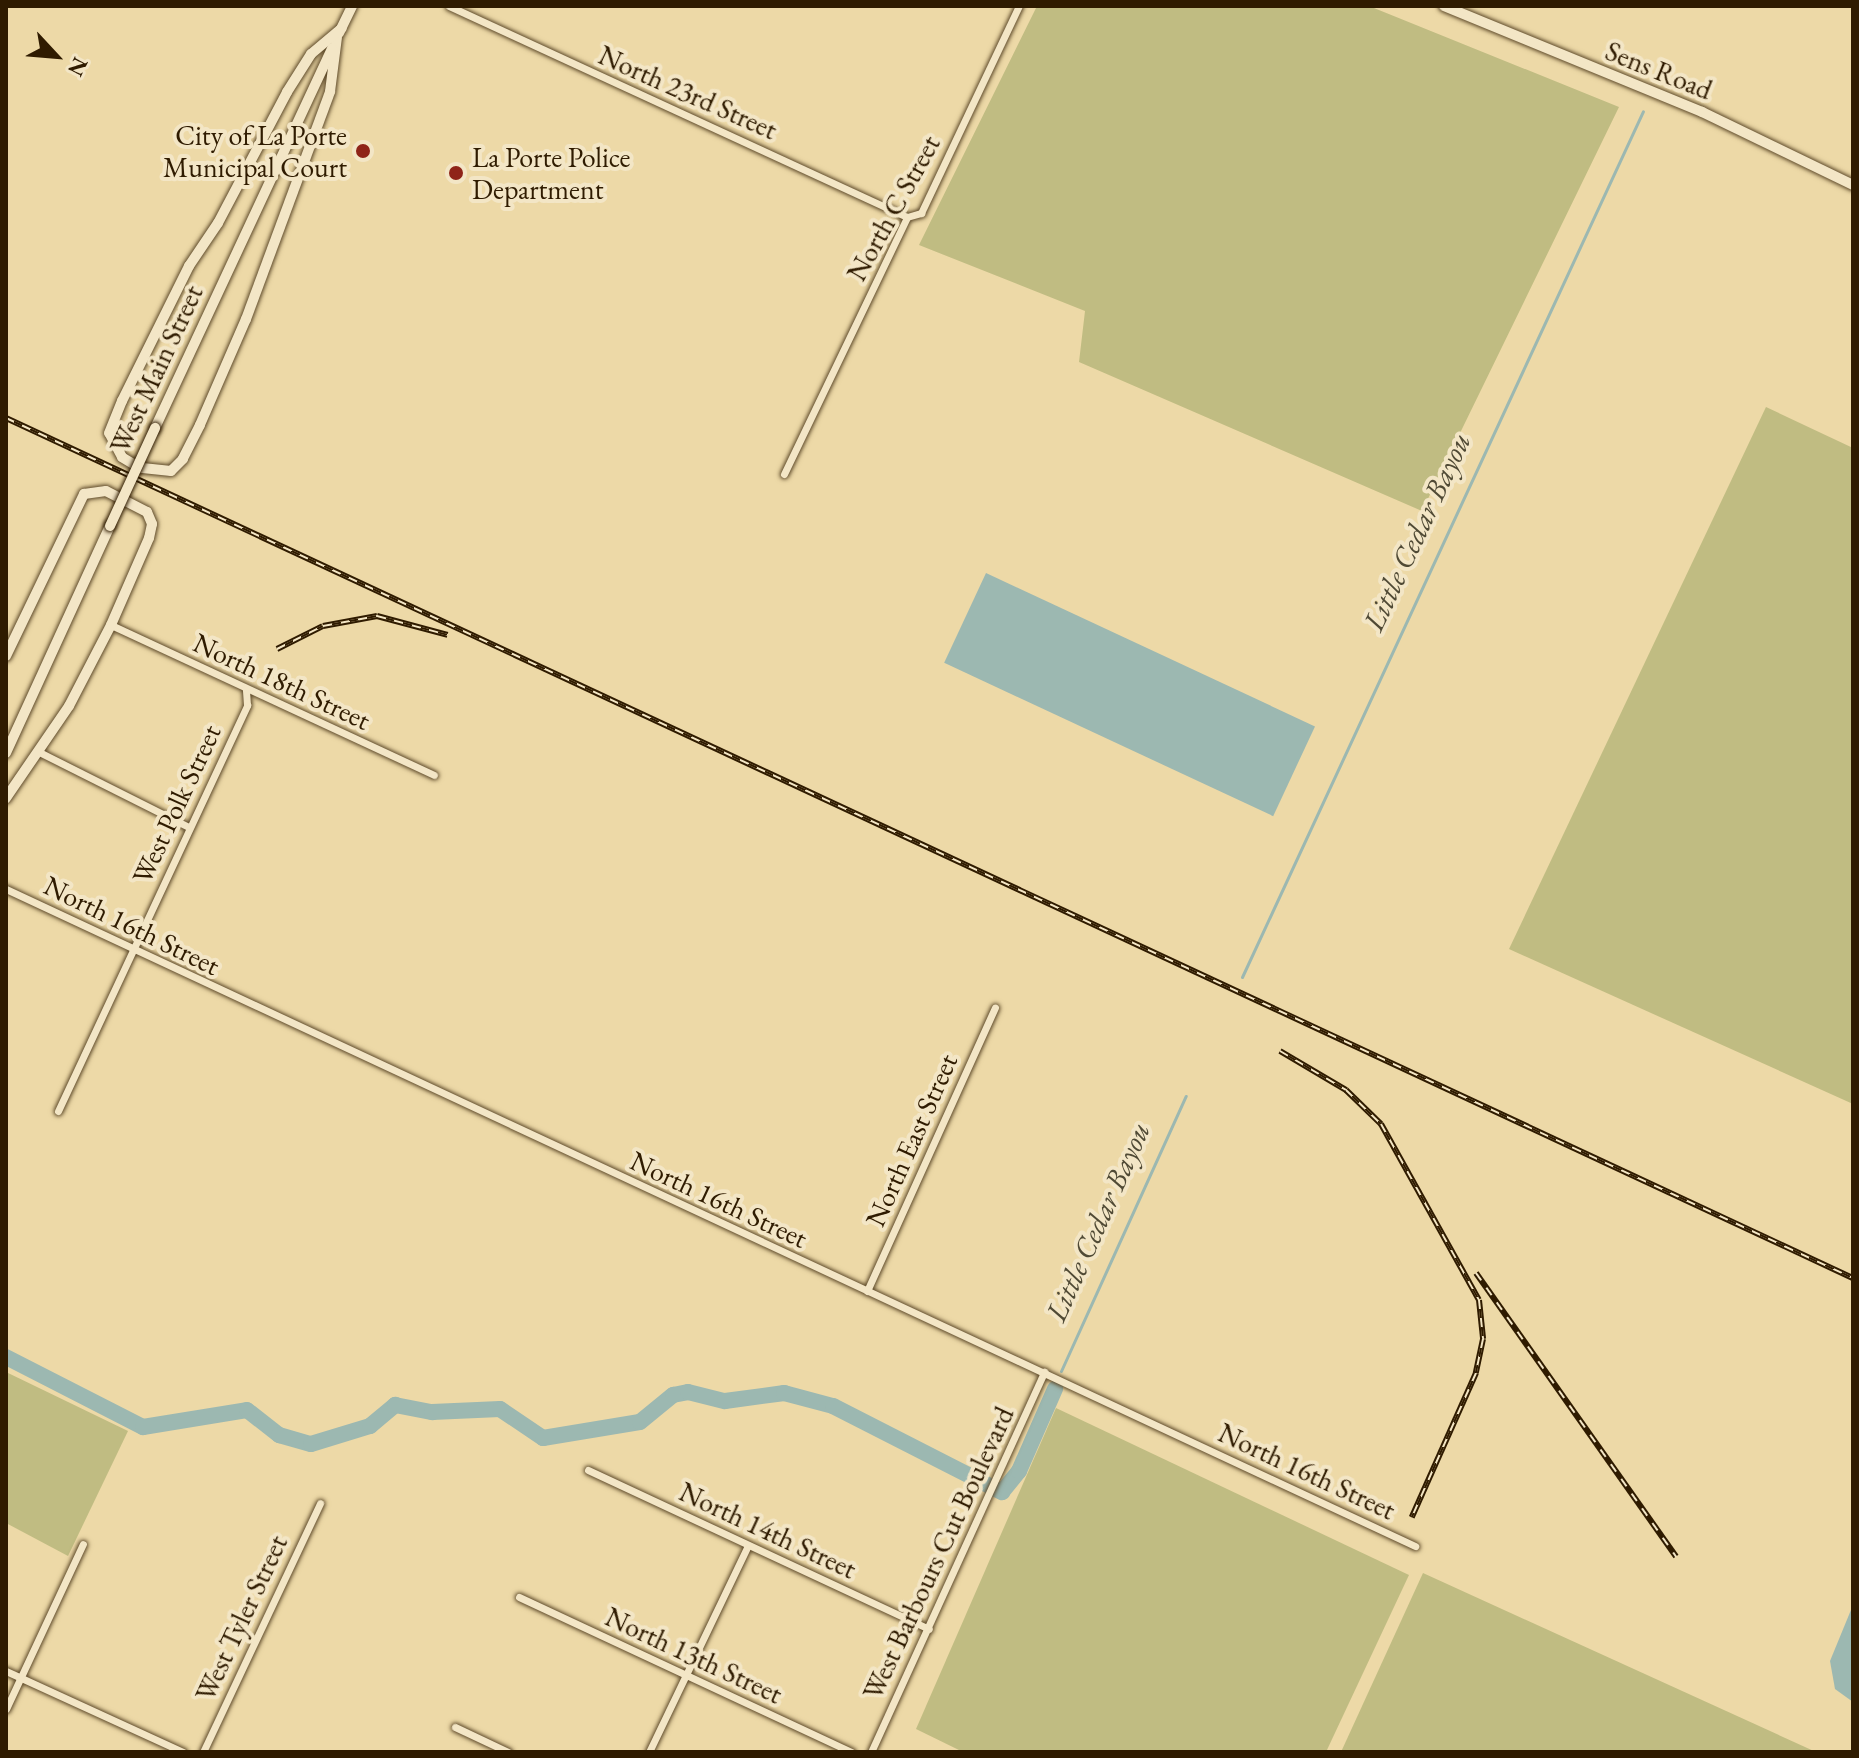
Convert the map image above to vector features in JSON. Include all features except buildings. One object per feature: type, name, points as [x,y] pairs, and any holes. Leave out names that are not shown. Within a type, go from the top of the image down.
[{"type":"main road","name":"West Main Street","points":[[6,753],[352,6]]},
{"type":"main road","name":"Sens Road","points":[[1444,6],[1702,112],[1853,185]]},
{"type":"main road","points":[[340,32],[330,92],[246,319],[200,425],[183,459],[171,471],[140,468],[122,457],[109,433],[122,401],[189,266],[218,223],[287,92],[311,54],[340,32]]},
{"type":"main road","points":[[6,656],[74,508],[84,494],[99,490],[140,506],[152,524],[111,625],[39,752],[6,798]]},
{"type":"street","name":"North 23rd Street","points":[[449,6],[907,217]]},
{"type":"street","name":"North C Street","points":[[784,474],[907,217],[921,213],[1019,6]]},
{"type":"street","name":"North 18th Street","points":[[111,625],[434,775]]},
{"type":"street","name":"West Polk Street","points":[[58,1111],[247,705],[246,689]]},
{"type":"street","points":[[39,752],[189,827]]},
{"type":"street","name":"North 16th Street","points":[[6,889],[133,952],[1415,1546]]},
{"type":"street","name":"North East Street","points":[[867,1291],[995,1008]]},
{"type":"street","name":"West Barbours Cut Boulevard","points":[[871,1752],[1044,1372]]},
{"type":"street","name":"North 14th Street","points":[[588,1470],[929,1629]]},
{"type":"street","name":"West Tyler Street","points":[[203,1752],[320,1503]]},
{"type":"street","points":[[6,1709],[83,1544]]},
{"type":"street","points":[[649,1752],[748,1545]]},
{"type":"street","name":"North 13th Street","points":[[519,1597],[852,1752]]},
{"type":"street","points":[[6,1671],[183,1752]]},
{"type":"street","points":[[455,1727],[508,1752]]},
{"type":"shaded area","points":[[1037,6],[1369,6],[1619,107],[1422,511],[1079,362],[1085,311],[919,245]]},
{"type":"shaded area","points":[[1766,407],[1853,448],[1853,1104],[1509,949]]},
{"type":"shaded area","points":[[6,1372],[128,1431],[68,1556],[6,1523]]},
{"type":"shaded area","points":[[1056,1408],[1409,1575],[1326,1752],[963,1752],[916,1729]]},
{"type":"shaded area","points":[[1423,1573],[1816,1752],[1341,1752]]},
{"type":"water","points":[[986,573],[1315,726],[1273,816],[944,663]]},
{"type":"water","points":[[1853,1605],[1853,1702],[1835,1689],[1830,1661]]},
{"type":"waterway","name":"Little Cedar Bayou","points":[[1242,977],[1643,111]]},
{"type":"waterway","name":"Little Cedar Bayou","points":[[1061,1371],[1186,1096]]},
{"type":"waterway","name":"Little Cedar Bayou","points":[[6,1357],[143,1427],[247,1410],[279,1435],[311,1444],[370,1426],[395,1405],[432,1412],[500,1409],[543,1438],[640,1422],[673,1395],[688,1392],[725,1401],[784,1393],[833,1406],[1002,1492],[1019,1471],[1055,1389]]},
{"type":"railway","points":[[6,418],[1853,1278]]},
{"type":"railway","points":[[277,649],[323,626],[377,616],[448,635]]},
{"type":"railway","points":[[1280,1051],[1346,1090],[1381,1124],[1479,1300],[1483,1339],[1476,1373],[1412,1517]]},
{"type":"railway","points":[[1476,1273],[1676,1557]]},
{"type":"place","name":"City of La Porte Municipal Court","points":[[363,151]]},
{"type":"place","name":"La Porte Police Department","points":[[456,173]]}]
